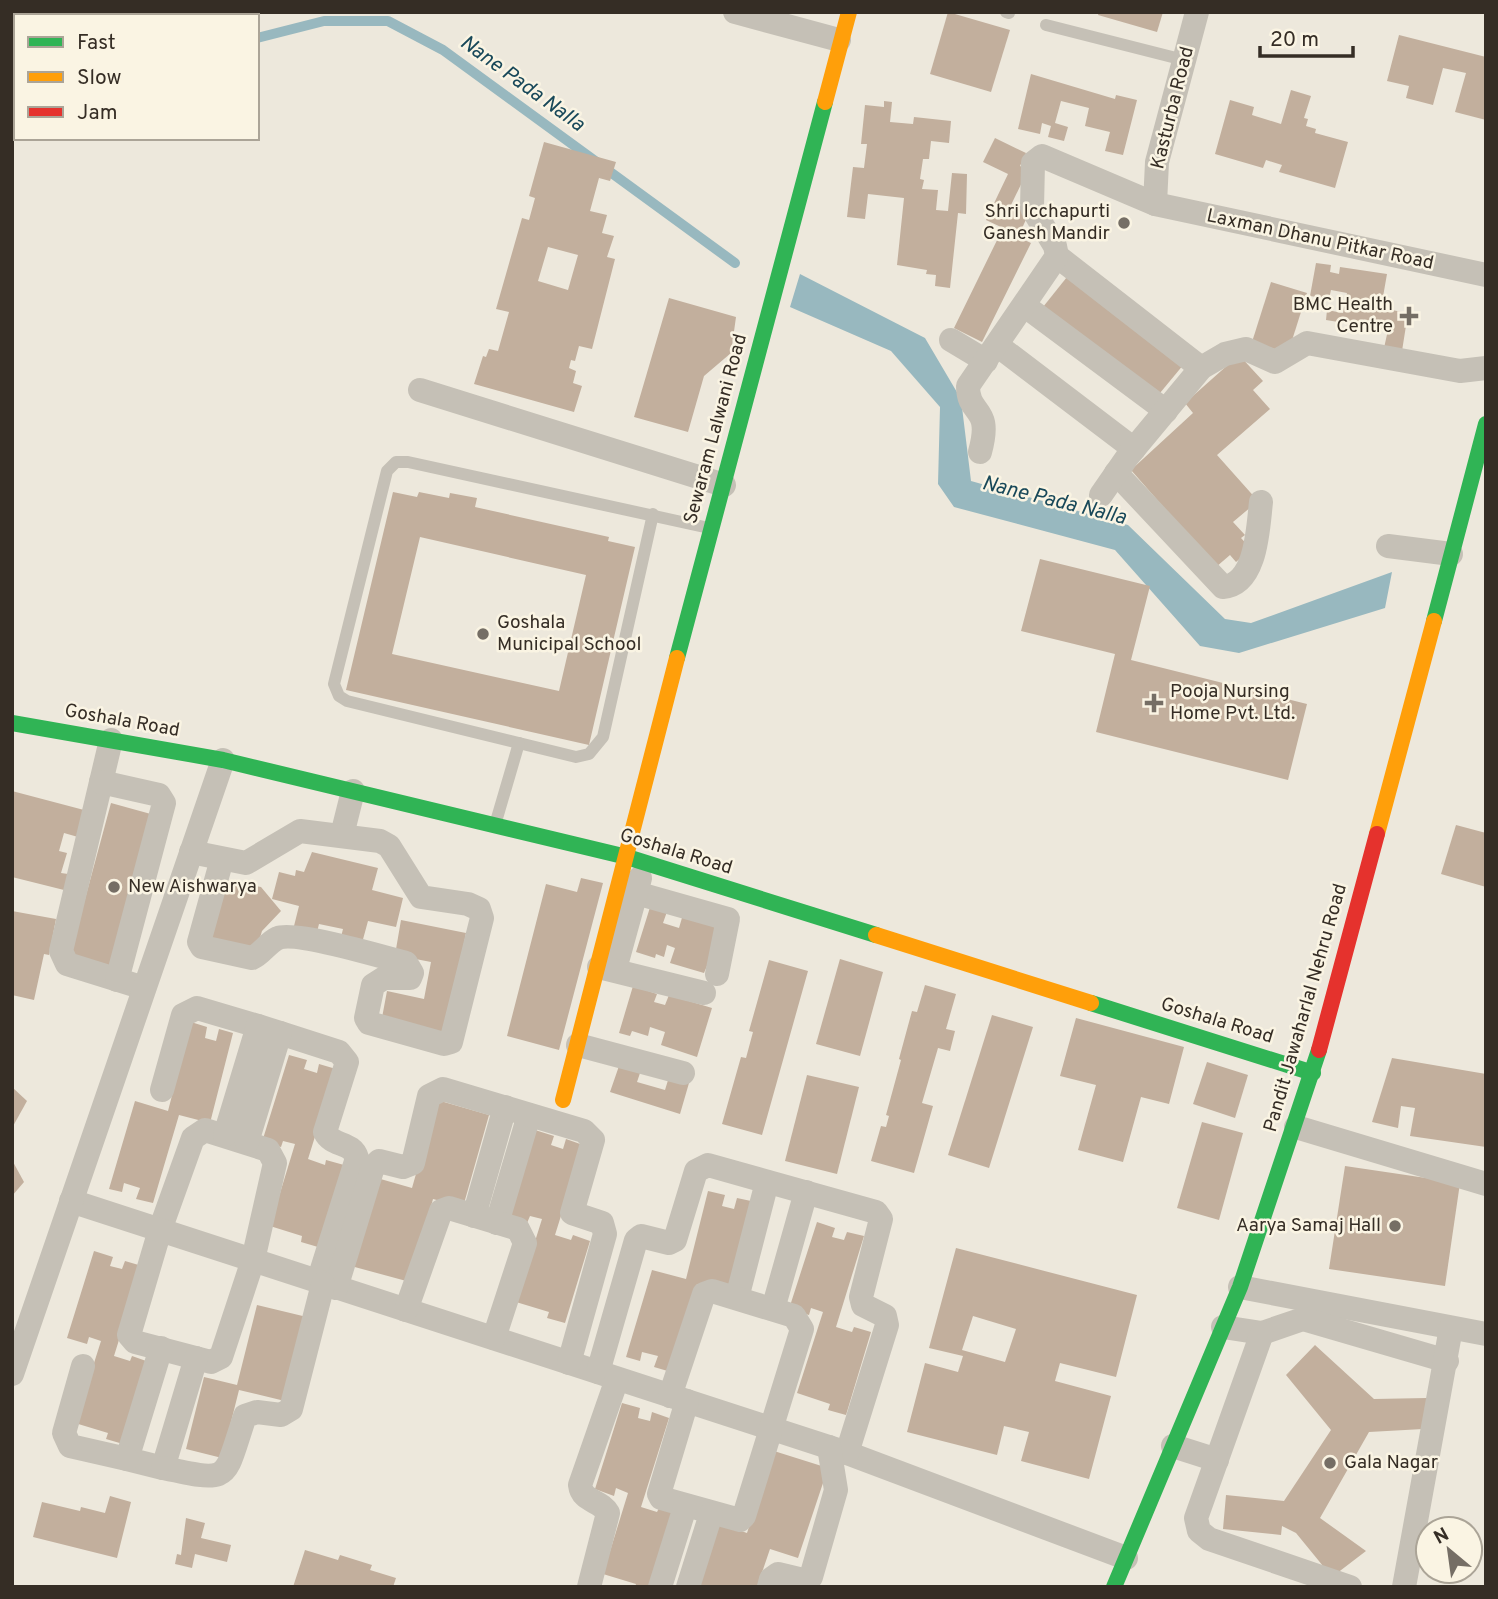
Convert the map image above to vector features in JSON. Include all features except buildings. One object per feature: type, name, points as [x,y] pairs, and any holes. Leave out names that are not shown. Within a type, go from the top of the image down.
[{"type":"street","points":[[735,12],[839,40]]},
{"type":"street","name":"Sewaram Lalwani Road","points":[[563,1100],[578,1045],[608,962],[636,860],[710,528],[724,485],[839,40],[849,12]]},
{"type":"street","name":"Kasturba Road","points":[[1154,204],[1157,162],[1197,12]]},
{"type":"street","name":"Laxman Dhanu Pitkar Road","points":[[1057,256],[1055,246],[1032,208],[1033,163],[1042,156],[1154,204],[1486,275]]},
{"type":"street","points":[[980,452],[986,430],[985,419],[968,393],[968,386],[1026,306],[1057,256],[1201,368]]},
{"type":"street","points":[[1026,306],[1166,411]]},
{"type":"street","points":[[951,340],[992,353],[1134,449]]},
{"type":"street","points":[[1101,495],[1134,449],[1201,368],[1225,354],[1246,349],[1275,362],[1307,343],[1460,371],[1486,368]]},
{"type":"street","points":[[421,390],[724,485]]},
{"type":"street","name":"Pandit Jawaharlal Nehru Road","points":[[1114,1587],[1240,1287],[1296,1127],[1313,1073],[1486,424]]},
{"type":"street","points":[[1116,473],[1223,587],[1232,585],[1251,564],[1261,502]]},
{"type":"street","points":[[1388,546],[1451,554]]},
{"type":"street","name":"Goshala Road","points":[[12,723],[223,760],[636,860],[1313,1073]]},
{"type":"street","points":[[111,740],[61,951],[67,964],[144,988]]},
{"type":"street","points":[[12,1374],[223,760]]},
{"type":"street","points":[[101,782],[159,795],[164,803],[117,980]]},
{"type":"street","points":[[342,835],[353,791]]},
{"type":"street","points":[[191,852],[246,863],[300,831],[380,841],[389,846],[421,897],[468,904],[479,909],[482,918],[451,1042],[444,1044],[369,1023],[366,1018],[373,985],[384,978],[410,978],[412,974],[406,963],[381,955],[286,937],[269,944],[252,958],[202,947],[199,942],[222,859]]},
{"type":"street","points":[[636,860],[636,893],[608,962],[710,983],[727,919],[636,893]]},
{"type":"street","points":[[83,1366],[64,1433],[70,1446],[211,1479],[228,1468],[244,1416],[257,1412],[281,1415],[291,1409],[357,1158],[351,1148],[331,1140],[325,1132],[346,1062],[339,1052],[197,1008],[188,1010],[183,1015],[162,1090]]},
{"type":"street","points":[[236,1139],[269,1029]]},
{"type":"street","points":[[578,1045],[682,1073]]},
{"type":"street","points":[[325,1285],[373,1167],[379,1161],[403,1167],[412,1163],[429,1096],[443,1089],[584,1131],[593,1140],[572,1213],[602,1223],[606,1234],[569,1363]]},
{"type":"street","points":[[486,1219],[505,1107]]},
{"type":"street","points":[[486,1219],[529,1115]]},
{"type":"street","points":[[1296,1127],[1486,1184]]},
{"type":"street","points":[[205,1130],[236,1139],[268,1150],[275,1163],[253,1260],[221,1357],[211,1362],[135,1342],[129,1335],[160,1230],[193,1138],[205,1130]]},
{"type":"street","points":[[589,1587],[608,1513],[606,1508],[587,1498],[580,1485],[636,1240],[641,1236],[669,1242],[675,1240],[696,1171],[708,1165],[876,1212],[881,1219],[861,1297],[863,1305],[885,1317],[887,1325],[838,1450],[836,1490],[811,1577],[803,1580],[778,1574],[771,1579],[769,1587]]},
{"type":"street","points":[[737,1298],[767,1182]]},
{"type":"street","points":[[773,1309],[806,1192]]},
{"type":"street","points":[[71,1201],[838,1450],[1126,1559]]},
{"type":"street","points":[[406,1310],[437,1216],[449,1208],[518,1229],[524,1235],[525,1243],[494,1338]]},
{"type":"street","points":[[1240,1287],[1486,1334]]},
{"type":"street","points":[[712,1291],[773,1309],[794,1315],[800,1321],[802,1329],[744,1516],[734,1521],[666,1502],[659,1494],[700,1299],[712,1291]]},
{"type":"street","points":[[1223,1327],[1262,1333],[1303,1319],[1447,1361]]},
{"type":"street","points":[[1404,1587],[1451,1328]]},
{"type":"street","points":[[1262,1333],[1196,1518],[1199,1531],[1209,1539],[1350,1587]]},
{"type":"street","points":[[127,1459],[162,1348]]},
{"type":"street","points":[[163,1468],[196,1358]]},
{"type":"street","points":[[1173,1446],[1217,1460]]},
{"type":"street","points":[[660,1587],[685,1507]]},
{"type":"street","points":[[688,1587],[711,1514]]},
{"type":"lane","points":[[1046,25],[1184,60]]},
{"type":"lane","points":[[653,514],[603,737],[597,748],[589,754],[576,757],[348,701],[340,696],[334,684],[387,471],[396,462],[408,462],[653,514],[710,528]]},
{"type":"lane","points":[[495,826],[519,743]]},
{"type":"water","points":[[800,274],[925,338],[961,399],[971,481],[1128,525],[1225,619],[1251,623],[1392,572],[1385,608],[1239,653],[1200,646],[1115,550],[954,507],[938,484],[940,407],[891,351],[790,307]]},
{"type":"waterway","name":"Nane Pada Nalla","points":[[259,37],[324,21],[388,21],[443,50],[735,263]]},
{"type":"traffic: fast","points":[[677,658],[825,102]]},
{"type":"traffic: fast","points":[[1434,621],[1486,424]]},
{"type":"traffic: fast","points":[[12,723],[223,760],[627,857],[876,935]]},
{"type":"traffic: fast","points":[[1091,1003],[1313,1073]]},
{"type":"traffic: fast","points":[[1114,1587],[1240,1287],[1319,1050]]},
{"type":"traffic: slow","points":[[825,102],[849,12]]},
{"type":"traffic: slow","points":[[1377,834],[1434,621]]},
{"type":"traffic: slow","points":[[563,1100],[677,658]]},
{"type":"traffic: slow","points":[[876,935],[1091,1003]]},
{"type":"traffic: jam","points":[[1319,1050],[1377,834]]},
{"type":"place","name":"Shri Icchapurti Ganesh Mandir","points":[[1124,223]]},
{"type":"place","name":"BMC Health Centre","points":[[1409,316]]},
{"type":"place","name":"Goshala Municipal School","points":[[483,634]]},
{"type":"place","name":"Pooja Nursing Home Pvt. Ltd.","points":[[1154,703]]},
{"type":"place","name":"New Aishwarya","points":[[114,887]]},
{"type":"place","name":"Aarya Samaj Hall","points":[[1395,1226]]},
{"type":"place","name":"Gala Nagar","points":[[1330,1463]]}]
